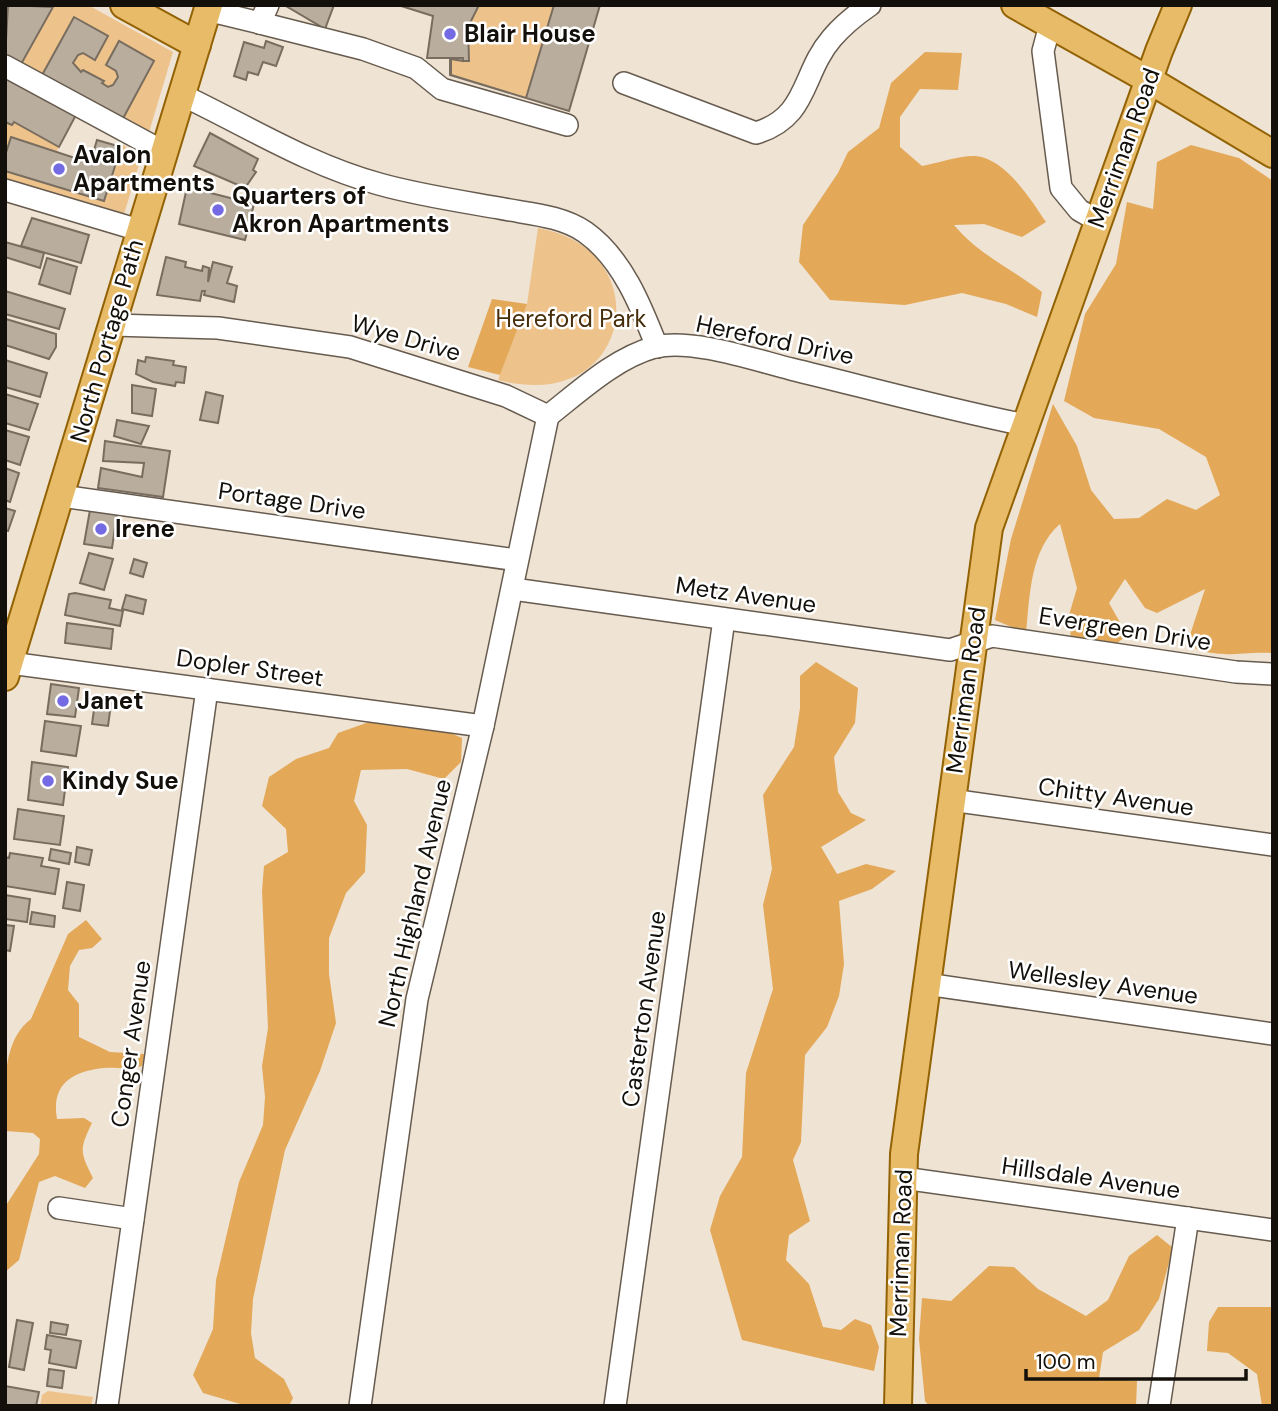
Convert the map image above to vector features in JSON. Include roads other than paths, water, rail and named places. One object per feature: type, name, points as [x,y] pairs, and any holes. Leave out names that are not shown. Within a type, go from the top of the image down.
[{"type":"main road","points":[[124,5],[197,45]]},
{"type":"main road","points":[[1015,5],[1273,154]]},
{"type":"main road","name":"Merriman Road","points":[[898,1406],[903,1178],[926,984],[989,528],[1178,5]]},
{"type":"main road","name":"North Portage Path","points":[[8,670],[208,8]]},
{"type":"street","points":[[624,83],[756,133],[764,131],[784,121],[832,38],[870,5]]},
{"type":"street","points":[[208,8],[264,14],[416,68],[442,89],[567,125]]},
{"type":"street","points":[[1050,25],[1043,51],[1061,188],[1079,210],[1098,221]]},
{"type":"street","points":[[5,66],[164,152]]},
{"type":"street","points":[[182,95],[291,150],[378,184],[550,218],[581,230],[606,250],[620,268],[657,347],[618,364],[548,416]]},
{"type":"street","points":[[5,190],[139,230]]},
{"type":"street","name":"Wye Drive","points":[[113,325],[218,328],[350,347],[506,396],[548,416]]},
{"type":"street","name":"Hereford Drive","points":[[657,347],[692,347],[737,356],[1025,425]]},
{"type":"street","name":"North Highland Avenue","points":[[360,1406],[415,1007],[483,726],[548,416]]},
{"type":"street","name":"Portage Drive","points":[[61,496],[517,560]]},
{"type":"street","name":"Metz Avenue","points":[[513,589],[950,650],[972,645]]},
{"type":"street","name":"Casterton Avenue","points":[[615,1406],[724,619]]},
{"type":"street","name":"Evergreen Drive","points":[[972,645],[980,638],[992,636],[1236,672],[1273,674]]},
{"type":"street","name":"Dopler Street","points":[[8,670],[207,689],[483,726]]},
{"type":"street","name":"Conger Avenue","points":[[107,1406],[207,689]]},
{"type":"street","name":"Chitty Avenue","points":[[951,800],[1273,845]]},
{"type":"street","name":"Wellesley Avenue","points":[[926,984],[1273,1034]]},
{"type":"street","name":"Hillsdale Avenue","points":[[903,1178],[1273,1230]]},
{"type":"street","points":[[59,1208],[133,1219]]},
{"type":"street","points":[[1159,1406],[1188,1218]]},
{"type":"place","name":"Blair House","points":[[450,34]]},
{"type":"place","name":"Avalon Apartments","points":[[59,169]]},
{"type":"place","name":"Quarters of Akron Apartments","points":[[218,210]]},
{"type":"place","name":"Irene","points":[[101,529]]},
{"type":"place","name":"Janet","points":[[63,701]]},
{"type":"place","name":"Kindy Sue","points":[[48,781]]},
{"type":"park label","name":"Hereford Park","points":[[571,319]]}]
